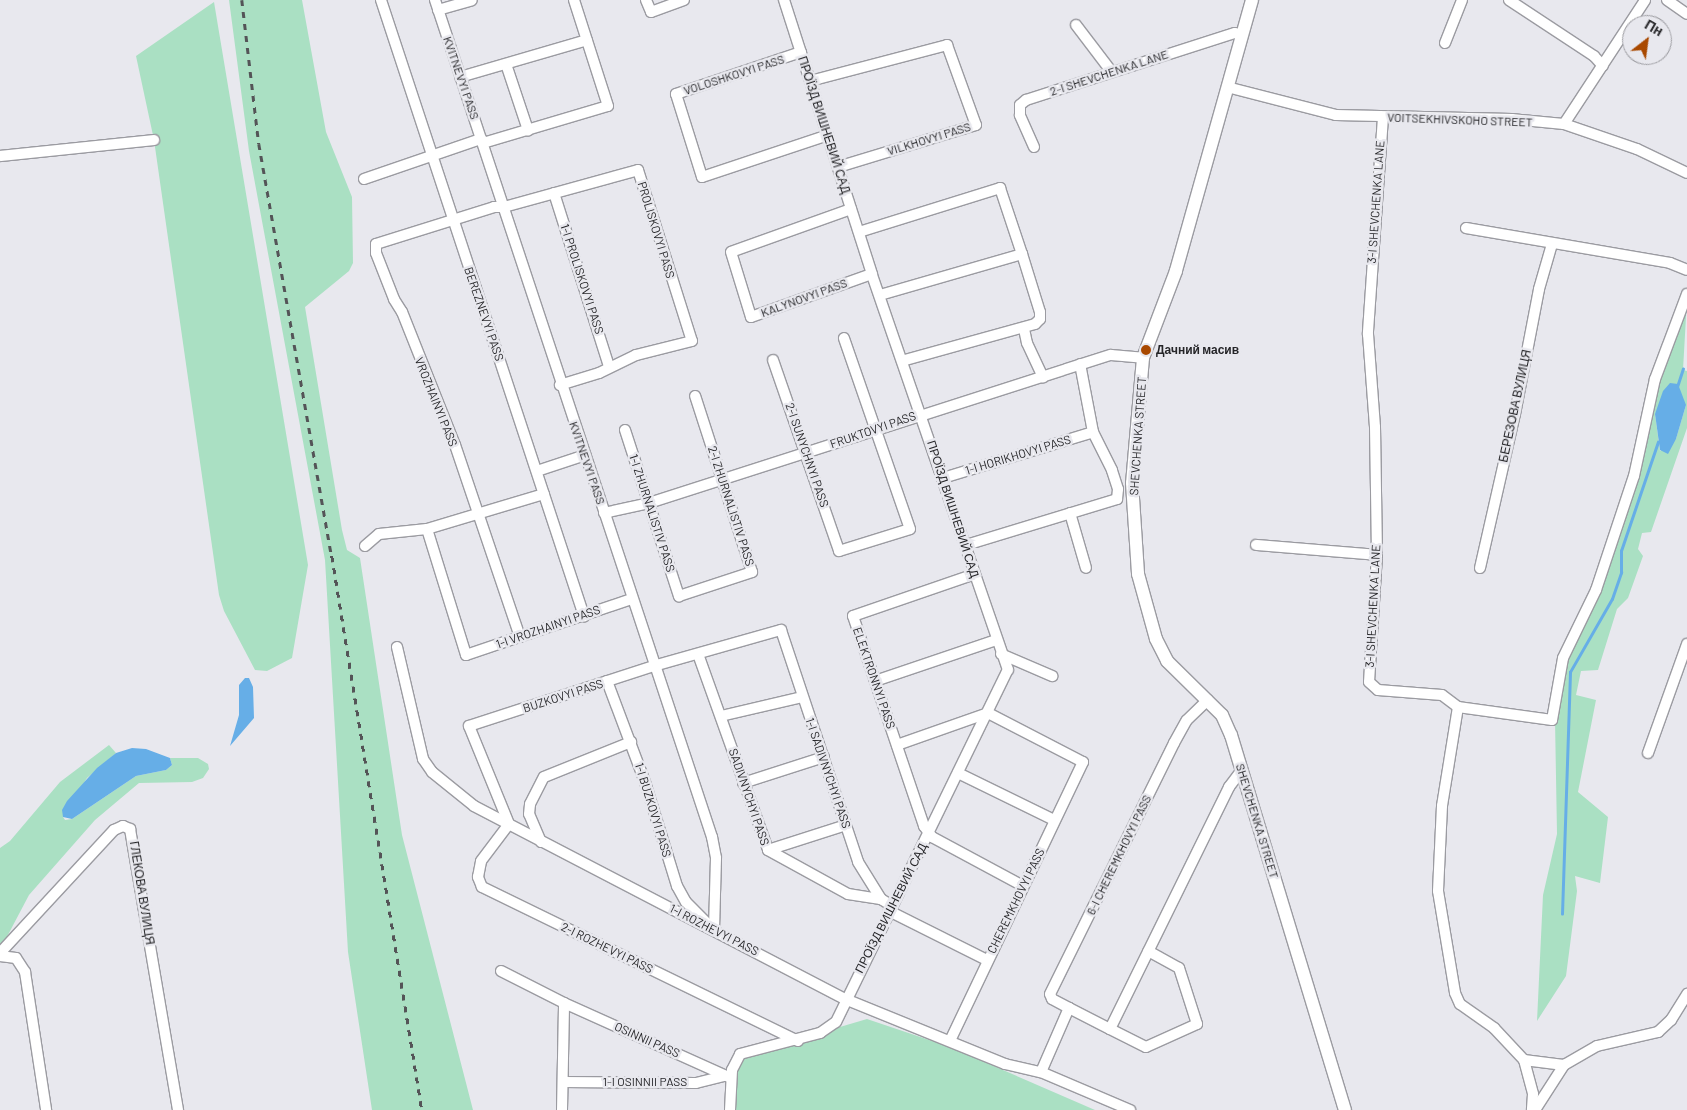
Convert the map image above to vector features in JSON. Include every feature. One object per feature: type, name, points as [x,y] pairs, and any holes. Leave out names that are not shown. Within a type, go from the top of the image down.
[{"type":"street","name":"BEREZNEVYI PASS","points":[[381,0],[430,156],[584,616]]},
{"type":"street","points":[[436,5],[472,0]]},
{"type":"street","points":[[364,179],[430,156],[608,106],[574,0]]},
{"type":"street","points":[[646,0],[651,12],[684,0]]},
{"type":"street","name":"ПРОЇЗД ВИШНЕВИЙ САД","points":[[728,1077],[734,1062],[740,1054],[798,1041],[831,1027],[1008,670],[996,640],[922,413],[872,274],[784,0]]},
{"type":"street","name":"SHEVCHENKA STREET","points":[[1252,0],[1176,271],[1143,358],[1132,483],[1138,574],[1156,639],[1167,661],[1222,715],[1231,735],[1345,1110]]},
{"type":"street","points":[[1445,43],[1462,0]]},
{"type":"street","points":[[1509,0],[1594,56],[1603,66]]},
{"type":"street","points":[[1564,124],[1645,0]]},
{"type":"street","points":[[1667,0],[1687,14]]},
{"type":"street","name":"KVITNEVYI PASS","points":[[436,5],[504,207],[560,385],[585,455],[631,599],[656,665],[712,837],[716,858],[714,930]]},
{"type":"street","points":[[1076,25],[1112,71]]},
{"type":"street","name":"2-I SHEVCHENKA LANE","points":[[1034,147],[1020,114],[1020,105],[1026,100],[1235,33],[1242,35]]},
{"type":"street","points":[[460,77],[587,40]]},
{"type":"street","name":"VILKHOVYI PASS","points":[[810,82],[947,44],[976,125],[838,167]]},
{"type":"street","name":"VOLOSHKOVYI PASS","points":[[801,52],[676,94],[702,177],[828,136]]},
{"type":"street","points":[[506,64],[528,130]]},
{"type":"street","name":"VOITSEKHIVSKOHO STREET","points":[[1227,87],[1308,110],[1336,115],[1502,119],[1564,124],[1637,150],[1687,173]]},
{"type":"street","name":"3-I SHEVCHENKA LANE","points":[[1383,117],[1368,334],[1375,427],[1377,555],[1369,682],[1378,690],[1442,695],[1458,707]]},
{"type":"street","points":[[0,156],[154,140]]},
{"type":"street","name":"PROLISKOVYI PASS","points":[[452,220],[494,207],[504,207],[638,170],[692,340],[609,366],[599,373],[560,385]]},
{"type":"street","points":[[859,232],[1000,188],[1022,254],[1040,319],[1024,329],[902,361]]},
{"type":"street","name":"1-I PROLISKOVYI PASS","points":[[554,193],[609,366]]},
{"type":"street","name":"KALYNOVYI PASS","points":[[851,209],[731,252],[751,317],[872,274]]},
{"type":"street","name":"VROZHAINYI PASS","points":[[452,220],[381,241],[376,244],[376,254],[455,445],[520,637]]},
{"type":"street","points":[[1466,228],[1670,263],[1687,270]]},
{"type":"street","name":"БЕРЕЗОВА ВУЛИЦЯ","points":[[1480,568],[1515,414],[1539,289],[1552,244]]},
{"type":"street","points":[[880,295],[1022,254]]},
{"type":"street","points":[[1534,1110],[1524,1060],[1494,1028],[1460,1004],[1455,993],[1438,891],[1442,806],[1458,707],[1552,720],[1562,658],[1596,590],[1634,476],[1655,379],[1687,294]]},
{"type":"street","points":[[1024,329],[1027,343],[1043,377]]},
{"type":"street","points":[[844,338],[876,430]]},
{"type":"street","name":"FRUKTOVYI PASS","points":[[604,514],[649,503],[876,430],[922,413],[1111,355],[1143,358]]},
{"type":"street","name":"2-I SUNYCHNYI PASS","points":[[773,360],[839,551],[910,529],[876,430]]},
{"type":"street","points":[[966,545],[1117,499],[1118,489],[1112,470],[1093,432],[1080,364]]},
{"type":"street","name":"2-I ZHURNALISTIV PASS","points":[[680,596],[752,572],[723,479],[694,396]]},
{"type":"street","name":"1-I ZHURNALISTIV PASS","points":[[625,430],[680,596]]},
{"type":"street","name":"1-I HORIKHOVYI PASS","points":[[943,478],[1093,432]]},
{"type":"street","points":[[537,471],[585,455]]},
{"type":"street","points":[[365,546],[379,534],[426,529],[544,494]]},
{"type":"street","points":[[1070,513],[1086,568]]},
{"type":"street","name":"1-I VROZHAINYI PASS","points":[[426,529],[466,655],[631,599]]},
{"type":"street","points":[[1256,545],[1377,555]]},
{"type":"street","name":"ELEKTRONNYI PASS","points":[[929,832],[853,616],[975,574]]},
{"type":"street","name":"BUZKOVYI PASS","points":[[509,824],[469,726],[656,665],[781,630]]},
{"type":"street","name":"1-I SADIVNYCHYI PASS","points":[[781,630],[858,862],[881,899],[891,908],[987,960]]},
{"type":"street","points":[[875,681],[996,640]]},
{"type":"street","points":[[1648,753],[1687,644]]},
{"type":"street","name":"1-I ROZHEVYI PASS","points":[[397,647],[419,746],[427,766],[474,806],[845,999],[1005,1064],[1040,1072],[1130,1110]]},
{"type":"street","name":"SADIVNYCHYI PASS","points":[[698,654],[768,850],[848,894],[881,899]]},
{"type":"street","points":[[1001,654],[1052,676]]},
{"type":"street","name":"1-I BUZKOVYI PASS","points":[[607,681],[631,742],[677,886],[686,902],[714,930]]},
{"type":"street","points":[[721,716],[802,697]]},
{"type":"street","name":"6-I CHEREMKHOVYI PASS","points":[[1148,951],[1179,968],[1197,1024],[1146,1046],[1052,999],[1050,994],[1174,743],[1187,720],[1208,700]]},
{"type":"street","points":[[897,745],[988,713]]},
{"type":"street","name":"CHEREMKHOVYI PASS","points":[[950,1042],[987,960],[1083,762],[988,713]]},
{"type":"street","points":[[541,842],[529,814],[530,804],[544,777],[631,742]]},
{"type":"street","points":[[743,783],[824,757]]},
{"type":"street","points":[[1110,1028],[1229,787],[1242,770]]},
{"type":"street","points":[[958,773],[1054,820]]},
{"type":"street","name":"2-I ROZHEVYI PASS","points":[[509,824],[481,861],[478,877],[482,887],[798,1041]]},
{"type":"street","points":[[768,850],[846,825]]},
{"type":"street","name":"ГЛЕКОВА ВУЛИЦЯ","points":[[0,954],[114,830],[123,826],[130,829],[178,1110]]},
{"type":"street","points":[[929,832],[1023,886]]},
{"type":"street","points":[[0,954],[16,958],[25,972],[46,1110]]},
{"type":"street","name":"OSINNII PASS","points":[[501,971],[564,1003],[728,1077]]},
{"type":"street","points":[[1534,1110],[1564,1065],[1597,1046],[1658,1032],[1671,1020],[1687,994]]},
{"type":"street","points":[[562,1110],[564,1003]]},
{"type":"street","points":[[1040,1072],[1069,1008]]},
{"type":"street","points":[[1524,1060],[1564,1065]]},
{"type":"street","points":[[728,1077],[730,1110]]},
{"type":"street","name":"1-I OSINNII PASS","points":[[563,1082],[696,1083],[728,1077]]},
{"type":"green space","points":[[229,0],[302,0],[326,132],[352,197],[353,263],[349,271],[305,307],[342,530],[347,550],[360,558],[402,835],[473,1110],[372,1110],[348,952],[325,560],[249,151]]},
{"type":"green space","points":[[214,2],[308,565],[292,658],[267,671],[255,670],[224,611],[219,595],[154,140],[136,56]]},
{"type":"green space","points":[[1687,299],[1683,370],[1687,371],[1687,428],[1651,532],[1642,533],[1638,549],[1643,556],[1628,598],[1617,609],[1598,670],[1581,671],[1576,695],[1596,700],[1578,792],[1608,817],[1600,883],[1575,876],[1577,891],[1566,976],[1537,1021],[1543,895],[1557,834],[1555,720],[1564,659],[1598,591],[1649,408]],"holes":[[[1686,405],[1676,439],[1660,451],[1655,414]]]},
{"type":"green space","points":[[109,745],[116,753],[87,778],[63,817],[65,820],[72,819],[136,776],[166,770],[172,765],[170,758],[198,758],[208,764],[209,769],[203,778],[192,782],[139,783],[95,820],[29,895],[0,950],[0,848],[10,841],[60,782]]},
{"type":"green space","points":[[867,1019],[950,1047],[1095,1110],[730,1110],[738,1057]]},
{"type":"water","points":[[1670,383],[1678,384],[1686,405],[1676,439],[1668,454],[1660,450],[1655,414],[1663,391]]},
{"type":"water","points":[[245,678],[249,678],[253,687],[254,718],[230,746],[239,715],[239,685]]},
{"type":"water","points":[[132,748],[146,749],[170,758],[172,765],[166,770],[136,776],[72,819],[63,817],[62,810],[67,801],[97,768],[116,753]]},
{"type":"waterway","points":[[1677,387],[1683,369]]},
{"type":"waterway","points":[[1562,914],[1570,672],[1612,599],[1621,573],[1621,551],[1658,442]]},
{"type":"railway","points":[[242,0],[259,144],[332,556],[422,1110]]},
{"type":"place","name":"Дачний масив","points":[[1146,350]]}]
